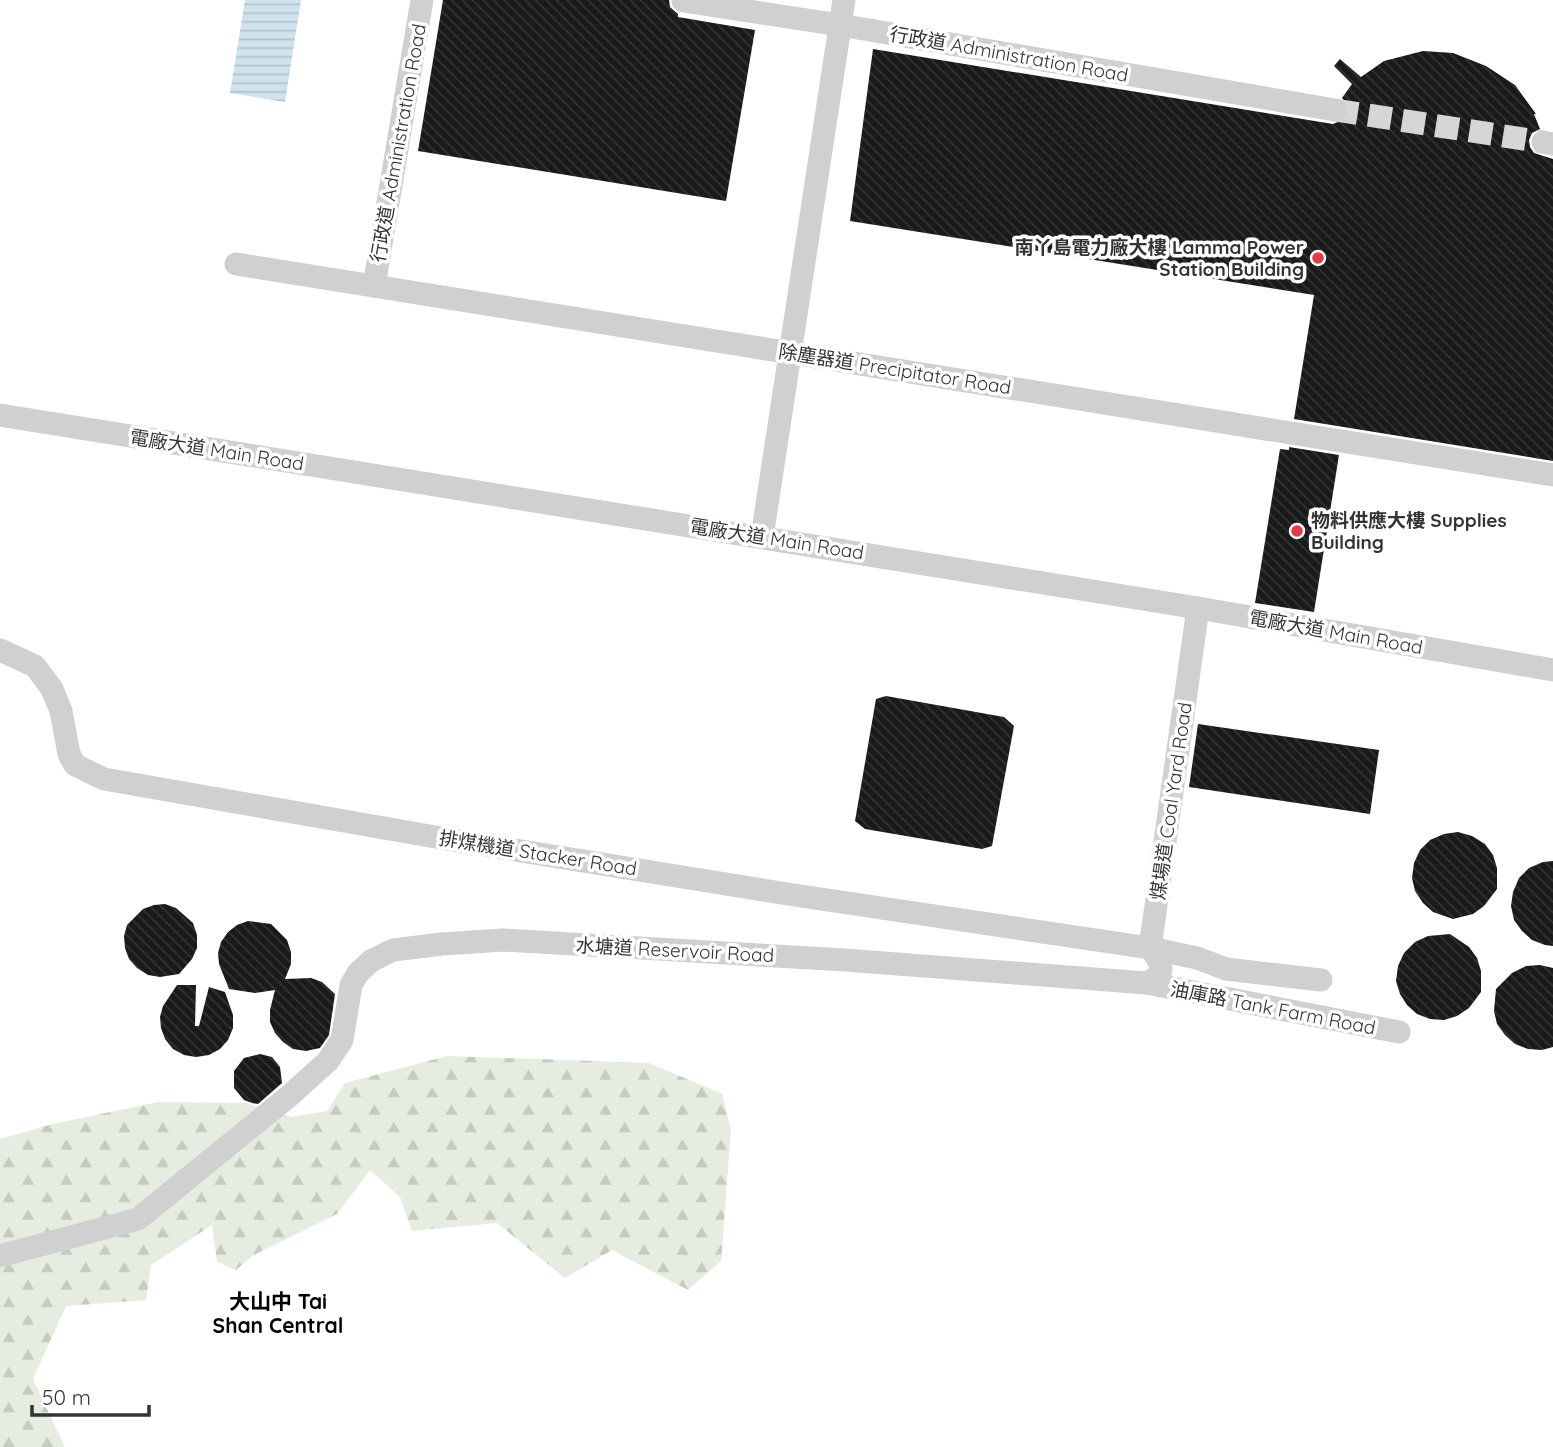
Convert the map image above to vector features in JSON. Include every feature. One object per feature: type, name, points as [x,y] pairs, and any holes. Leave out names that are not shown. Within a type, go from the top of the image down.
[{"type":"lane","name":"行政道 Administration Road","points":[[374,286],[422,0]]},
{"type":"lane","points":[[762,537],[844,0]]},
{"type":"lane","name":"行政道 Administration Road","points":[[683,1],[840,25],[1335,110]]},
{"type":"lane","name":"除塵器道 Precipitator Road","points":[[236,264],[1553,475]]},
{"type":"lane","name":"電廠大道 Main Road","points":[[0,415],[1198,608],[1553,670]]},
{"type":"lane","name":"煤場道 Coal Yard Road","points":[[1147,983],[1158,978],[1161,971],[1161,965],[1150,948],[1198,608]]},
{"type":"lane","name":"排煤機道 Stacker Road","points":[[0,650],[35,666],[52,689],[61,711],[69,754],[75,765],[104,779],[447,839],[794,895],[1150,948],[1198,958],[1226,969],[1321,980]]},
{"type":"lane","name":"水塘道 Reservoir Road","points":[[0,1256],[138,1219],[288,1097],[328,1061],[342,1040],[351,985],[372,961],[393,950],[503,940],[845,960],[1147,983]]},
{"type":"lane","name":"油庫路 Tank Farm Road","points":[[1147,983],[1399,1032]]},
{"type":"green space","points":[[447,1056],[649,1063],[722,1094],[731,1130],[721,1261],[688,1290],[612,1250],[565,1278],[497,1223],[412,1231],[400,1197],[370,1170],[337,1214],[252,1256],[236,1270],[217,1262],[212,1225],[151,1265],[146,1300],[66,1306],[33,1379],[65,1447],[0,1447],[0,1139],[53,1124],[158,1102],[246,1103],[292,1117],[327,1111],[345,1083]]},
{"type":"water","points":[[245,0],[301,0],[285,102],[230,93]]},
{"type":"building","points":[[443,0],[669,0],[670,7],[678,17],[755,30],[726,201],[418,151]]},
{"type":"building","name":"南丫島電力廠大樓 Lamma Power Station Building","points":[[873,49],[1333,124],[1345,119],[1349,112],[1348,105],[1342,98],[1352,84],[1334,66],[1340,59],[1361,77],[1384,61],[1423,51],[1453,53],[1486,66],[1515,85],[1536,114],[1540,129],[1532,133],[1530,147],[1534,153],[1553,159],[1553,461],[1294,419],[1314,295],[850,221]]},
{"type":"building","name":"物料供應大樓 Supplies Building","points":[[1289,447],[1339,455],[1314,612],[1255,603],[1280,449],[1289,450]]},
{"type":"building","points":[[886,696],[1004,717],[1014,726],[992,846],[982,849],[865,829],[855,821],[876,699]]},
{"type":"building","points":[[1198,724],[1379,750],[1370,814],[1189,787]]},
{"type":"building","points":[[1458,832],[1485,844],[1493,855],[1497,868],[1497,889],[1484,906],[1473,914],[1453,919],[1433,912],[1423,903],[1415,891],[1412,878],[1414,863],[1420,850],[1430,840]]},
{"type":"building","points":[[1553,861],[1553,946],[1532,940],[1522,931],[1514,920],[1511,906],[1519,878],[1529,868]]},
{"type":"building","points":[[165,904],[176,908],[193,923],[197,948],[192,959],[179,974],[160,977],[148,975],[129,959],[124,936],[127,925],[143,909]]},
{"type":"building","points":[[248,921],[271,924],[287,940],[291,964],[285,979],[311,978],[322,982],[335,994],[329,1035],[320,1048],[306,1051],[293,1049],[275,1033],[270,1022],[270,1010],[275,990],[255,993],[229,989],[219,964],[221,942],[237,925]]},
{"type":"building","points":[[1450,934],[1469,947],[1477,958],[1481,971],[1481,992],[1469,1008],[1457,1016],[1444,1020],[1430,1019],[1417,1014],[1400,994],[1396,981],[1398,966],[1404,953],[1415,942],[1428,936]]},
{"type":"building","points":[[1526,966],[1553,968],[1553,1047],[1542,1050],[1515,1044],[1497,1024],[1494,1011],[1496,989],[1512,973]]},
{"type":"building","points":[[177,985],[196,985],[195,1026],[199,1026],[209,987],[225,992],[233,1015],[233,1028],[220,1049],[209,1055],[184,1055],[173,1049],[165,1039],[160,1017],[163,1006]]},
{"type":"building","points":[[260,1054],[272,1057],[280,1067],[282,1083],[258,1104],[244,1100],[234,1088],[234,1071],[244,1058]]},
{"type":"tunnel","points":[[1335,110],[1543,142]]},
{"type":"place","name":"南丫島電力廠大樓 Lamma Power Station Building","points":[[1318,258]]},
{"type":"place","name":"物料供應大樓 Supplies Building","points":[[1297,531]]},
{"type":"district","name":"大山中 Tai Shan Central","points":[[278,1313]]}]
